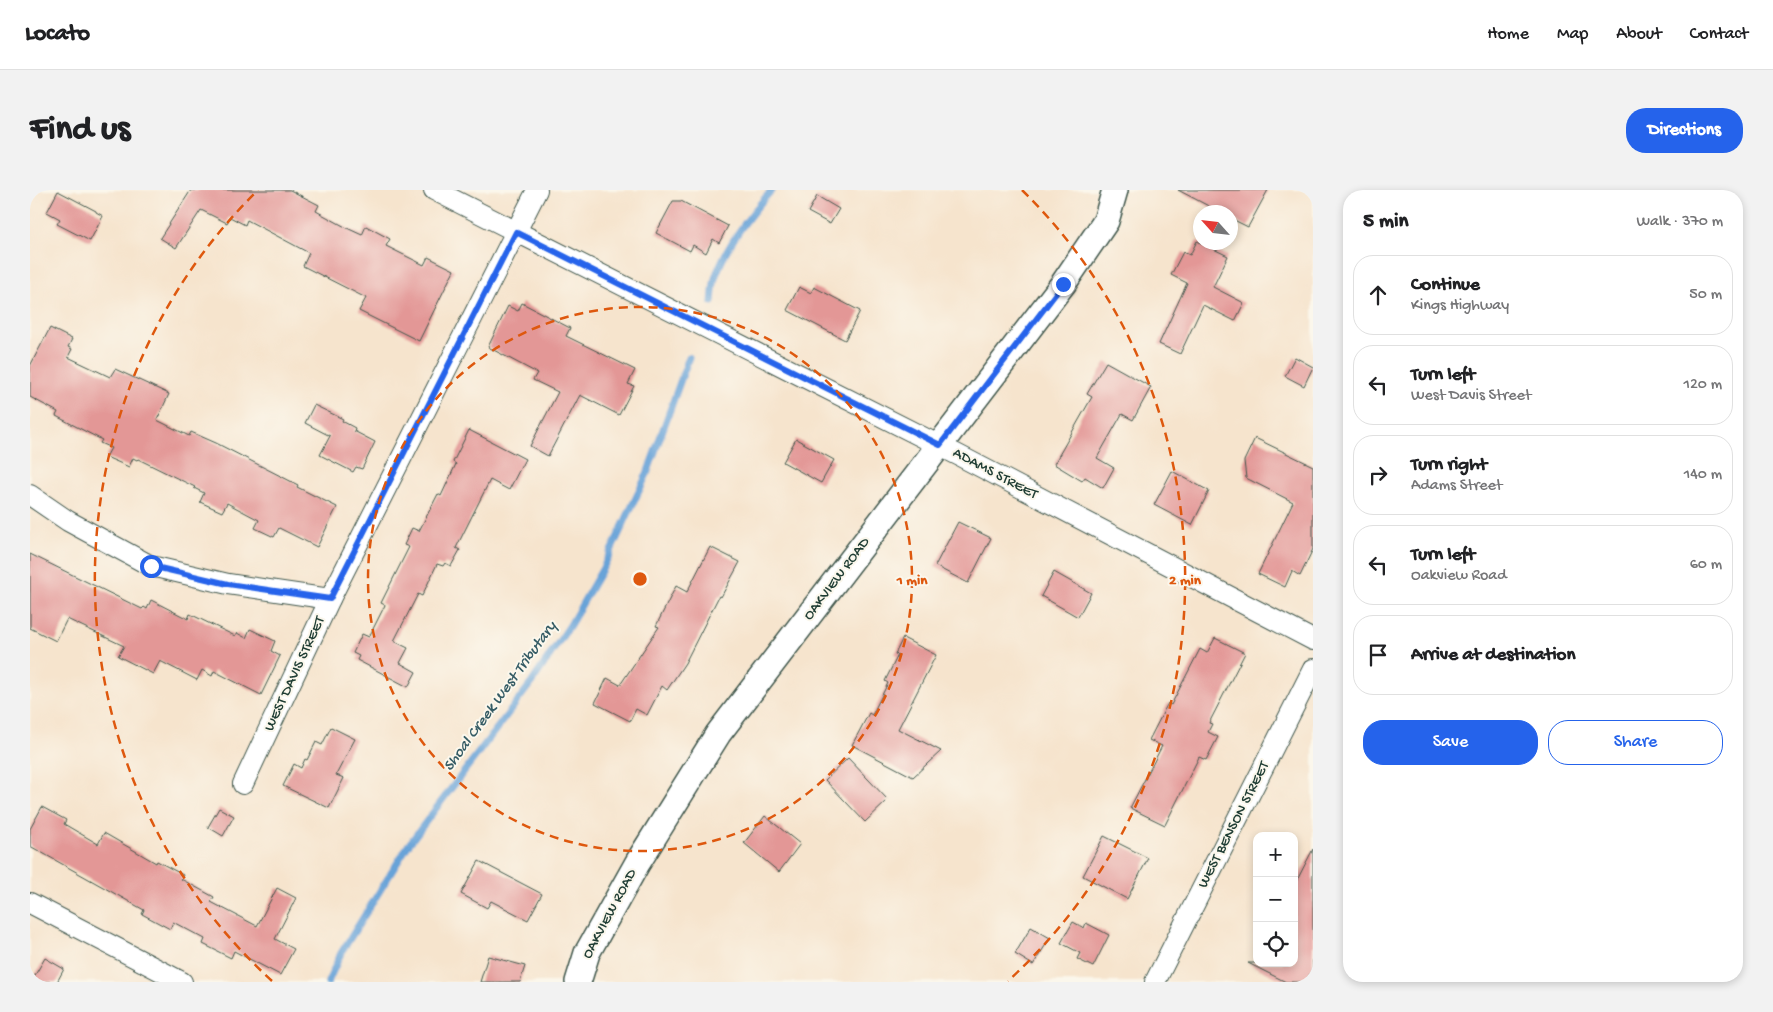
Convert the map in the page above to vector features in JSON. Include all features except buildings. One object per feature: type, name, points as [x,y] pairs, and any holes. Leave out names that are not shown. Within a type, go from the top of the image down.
[{"type":"street","name":"ADAMS STREET","points":[[434,190],[940,445],[1313,640]]},
{"type":"street","name":"WEST DAVIS STREET","points":[[243,784],[330,599],[538,190]]},
{"type":"street","name":"OAKVIEW ROAD","points":[[578,982],[587,953],[638,862],[718,734],[1063,284],[1106,221],[1115,190]]},
{"type":"street","points":[[30,495],[68,521],[151,566],[228,584],[330,599]]},
{"type":"street","name":"WEST BENSON STREET","points":[[1155,982],[1313,668]]},
{"type":"street","points":[[30,903],[182,982]]},
{"type":"waterway","name":"Shoal Creek West Tributary","points":[[712,302],[715,278],[726,252],[748,219],[772,190]]},
{"type":"waterway","name":"Shoal Creek West Tributary","points":[[328,982],[341,953],[409,844],[532,682],[570,625],[604,566],[647,474],[689,357]]},
{"type":"route","points":[[151,566],[228,584],[330,599],[516,232],[940,445],[1063,284]]}]
